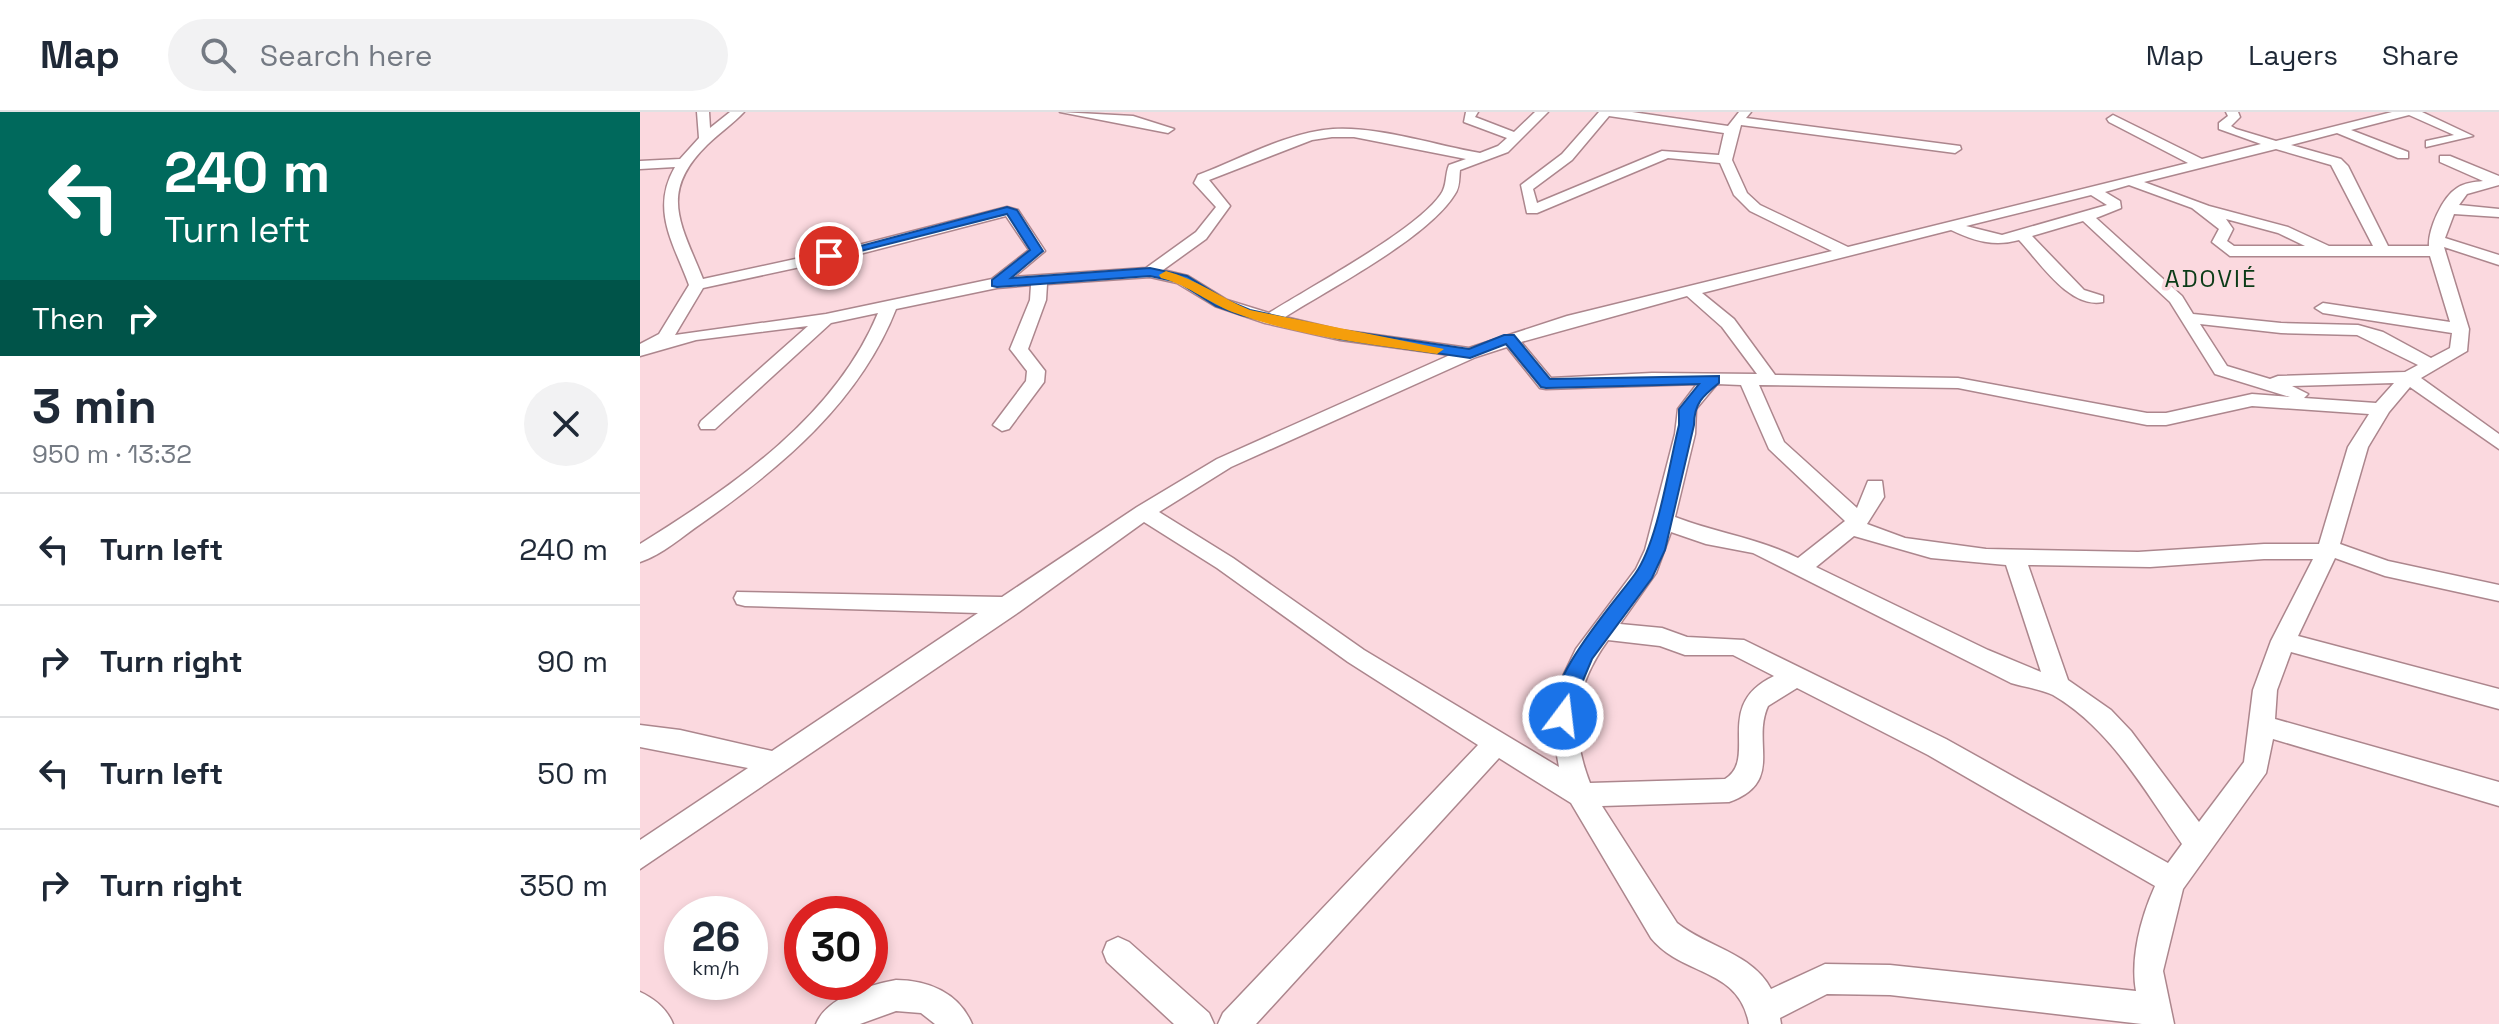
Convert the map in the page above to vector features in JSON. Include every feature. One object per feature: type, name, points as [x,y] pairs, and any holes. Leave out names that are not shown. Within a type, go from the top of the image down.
[{"type":"street","points":[[703,112],[705,138]]},
{"type":"street","points":[[697,285],[670,216],[669,198],[685,163],[705,138],[736,114],[758,112]]},
{"type":"street","points":[[1066,112],[1133,120],[1168,129]]},
{"type":"street","points":[[1472,112],[1468,119],[1515,137]]},
{"type":"street","points":[[1271,319],[1404,234],[1446,199],[1454,168],[1503,149],[1542,112]]},
{"type":"street","points":[[1725,160],[1667,154],[1532,210],[1526,188],[1567,157],[1607,112],[1738,121],[1955,149]]},
{"type":"street","points":[[2232,112],[2234,117],[2223,126],[2225,129],[2274,146],[2324,157],[2343,169],[2382,250]]},
{"type":"street","points":[[640,856],[1011,606],[1144,512],[1224,463],[1470,353],[1509,338],[2126,180],[2274,146],[2384,114],[2410,112],[2467,136],[2431,144]]},
{"type":"street","points":[[2113,119],[2201,164]]},
{"type":"street","points":[[1738,121],[1725,160],[1741,195],[1755,208],[1845,251]]},
{"type":"street","points":[[2338,129],[2403,155]]},
{"type":"street","points":[[1150,272],[1196,241],[1216,221],[1223,206],[1201,183],[1203,178],[1309,137],[1354,133],[1483,158]]},
{"type":"street","points":[[2445,159],[2497,183]]},
{"type":"street","points":[[641,165],[685,163]]},
{"type":"street","points":[[2126,180],[2209,209],[2283,230],[2325,251]]},
{"type":"street","points":[[1713,379],[1694,396],[1687,409],[1687,425],[1664,521],[1645,573],[1584,655],[1565,697],[1563,716],[1573,774],[1581,795],[1667,933],[1681,945],[1741,973],[1755,987],[1765,1016],[1825,979],[1890,980],[2156,1016],[2148,971],[2162,903],[2172,880],[2257,765],[2265,690],[2283,641],[2310,592],[2327,550],[2351,480],[2358,447],[2381,409],[2409,377],[2454,356],[2462,341],[2461,329],[2445,286],[2438,245],[2443,215],[2459,193],[2497,183]]},
{"type":"street","points":[[1951,225],[1994,240],[2023,235],[2114,208],[2115,204],[2091,189]]},
{"type":"street","points":[[2209,209],[2222,220],[2226,229],[2219,242],[2230,251],[2382,250],[2438,245],[2499,260]]},
{"type":"street","points":[[2450,209],[2499,213]]},
{"type":"street","points":[[658,344],[680,316],[697,285],[856,250],[1007,211],[1013,213],[1037,251],[997,283]]},
{"type":"street","points":[[2085,215],[2176,299],[2221,370],[2320,403]]},
{"type":"street","points":[[2023,235],[2078,293],[2097,299]]},
{"type":"street","points":[[640,351],[696,335],[826,319],[997,283],[1150,272],[1182,279],[1221,303],[1271,319],[1340,335],[1470,353]]},
{"type":"street","points":[[1002,425],[1035,382],[1036,371],[1019,349],[1038,300],[1040,279]]},
{"type":"street","points":[[1690,291],[1728,323],[1770,380]]},
{"type":"street","points":[[640,554],[694,519],[769,459],[838,395],[869,357],[881,335],[889,307]]},
{"type":"street","points":[[2323,308],[2461,329]]},
{"type":"street","points":[[2350,312],[2377,336]]},
{"type":"street","points":[[2189,318],[2281,328],[2358,330],[2377,336],[2430,365]]},
{"type":"street","points":[[708,425],[826,319]]},
{"type":"street","points":[[1509,338],[1546,384],[1639,378],[1958,383],[2147,419],[2166,419],[2252,400],[2381,409]]},
{"type":"street","points":[[2258,381],[2409,377],[2441,397],[2499,443]]},
{"type":"street","points":[[1748,380],[1776,445],[1855,524],[1876,537],[1924,550],[2015,558],[2161,559],[2279,548],[2327,550],[2385,568],[2499,593]]},
{"type":"street","points":[[1801,567],[1855,524],[1873,500],[1875,486]]},
{"type":"street","points":[[1144,512],[1225,563],[1356,656],[1581,795],[1729,790],[1744,784],[1750,775],[1753,712],[1758,701],[1796,677]]},
{"type":"street","points":[[1664,521],[1706,537],[1758,547],[2020,676],[2058,686],[2102,717],[2122,738],[2198,843]]},
{"type":"street","points":[[2015,558],[2058,686]]},
{"type":"street","points":[[745,598],[1011,606]]},
{"type":"street","points":[[1602,631],[1662,637],[1681,645],[1736,646],[1937,747],[2172,880]]},
{"type":"street","points":[[2283,641],[2499,699]]},
{"type":"street","points":[[2263,726],[2499,794]]},
{"type":"street","points":[[640,736],[680,741],[775,763]]},
{"type":"street","points":[[1234,1024],[1496,743]]},
{"type":"street","points":[[1118,952],[1198,1024]]},
{"type":"street","points":[[832,1024],[856,1006],[885,996],[916,993],[950,1015],[956,1024]]},
{"type":"street","points":[[640,1008],[657,1024]]},
{"type":"slow traffic","points":[[1166,275],[1182,279],[1221,303],[1246,313],[1340,335],[1437,349]]},
{"type":"district","name":"ADOVIÉ","points":[[2211,278]]},
{"type":"route","points":[[829,256],[1007,211],[1013,213],[1037,251],[1034,257],[997,283],[1150,272],[1182,279],[1221,303],[1246,313],[1340,335],[1470,353],[1509,338],[1546,384],[1652,378],[1713,379],[1694,396],[1687,409],[1687,425],[1679,447],[1656,550],[1645,573],[1584,655],[1565,697],[1563,716]]}]
